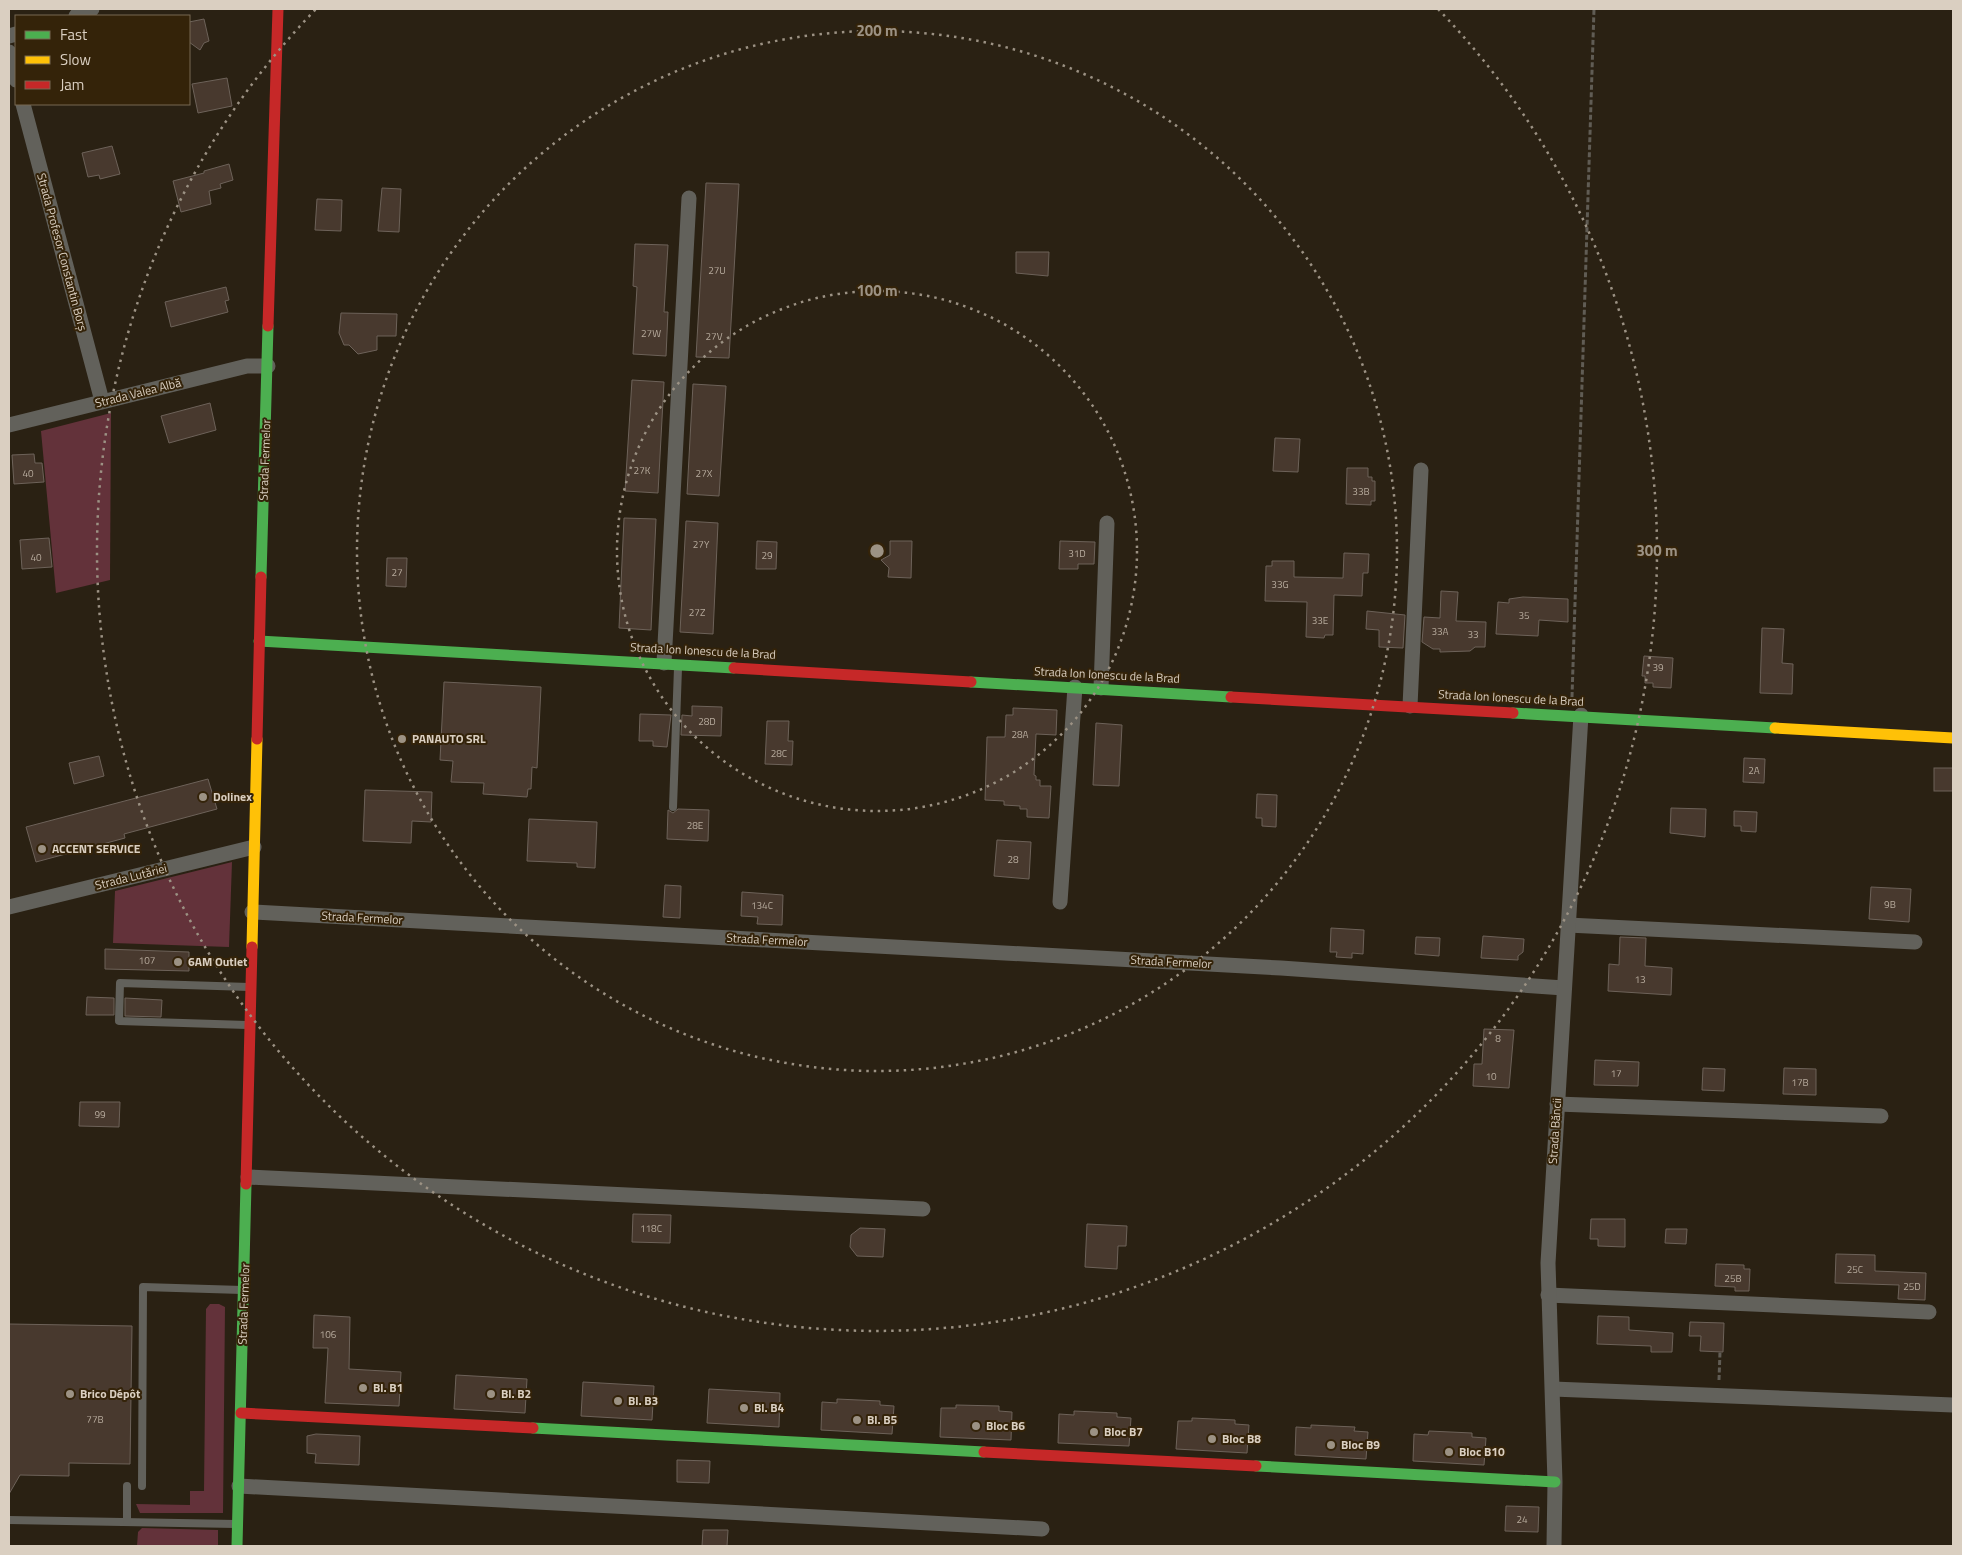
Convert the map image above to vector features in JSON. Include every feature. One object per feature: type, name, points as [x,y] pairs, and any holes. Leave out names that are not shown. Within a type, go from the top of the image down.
[{"type":"street","points":[[79,15],[92,9]]},
{"type":"street","name":"Strada Fermelor","points":[[237,1546],[248,1177],[259,640],[278,9]]},
{"type":"street","points":[[9,52],[15,76]]},
{"type":"street","name":"Strada Profesor Constantin Borș","points":[[22,105],[102,401]]},
{"type":"street","points":[[671,663],[689,198]]},
{"type":"street","name":"Strada Valea Albă","points":[[9,425],[247,366],[268,366]]},
{"type":"street","points":[[1410,706],[1421,470]]},
{"type":"street","points":[[1101,688],[1107,523]]},
{"type":"street","name":"Strada Ion Ionescu de la Brad","points":[[259,640],[1953,738]]},
{"type":"street","points":[[1060,902],[1075,687]]},
{"type":"street","name":"Strada Băncii","points":[[1554,1546],[1553,1388],[1548,1296],[1550,1216],[1568,925],[1576,715]]},
{"type":"street","name":"Strada Lutăriei","points":[[9,907],[254,847]]},
{"type":"street","name":"Strada Fermelor","points":[[252,912],[1281,968],[1564,988]]},
{"type":"street","points":[[1568,925],[1915,942]]},
{"type":"street","points":[[1557,1104],[1881,1116]]},
{"type":"street","points":[[248,1177],[923,1209]]},
{"type":"street","points":[[1548,1296],[1929,1312]]},
{"type":"street","points":[[1553,1388],[1953,1405]]},
{"type":"street","points":[[241,1413],[1555,1482]]},
{"type":"street","points":[[239,1486],[1042,1529]]},
{"type":"lane","points":[[671,663],[673,807]]},
{"type":"lane","points":[[250,1026],[119,1021],[120,983],[251,987]]},
{"type":"lane","points":[[142,1486],[143,1287],[244,1290]]},
{"type":"lane","points":[[126,1522],[127,1486]]},
{"type":"lane","points":[[9,1520],[238,1524]]},
{"type":"path","points":[[1576,715],[1594,9]]},
{"type":"path","points":[[1719,1386],[1720,1352]]},
{"type":"shaded area","points":[[111,413],[110,580],[56,593],[41,431]]},
{"type":"shaded area","points":[[232,862],[229,947],[113,943],[115,891]]},
{"type":"shaded area","points":[[210,1304],[219,1304],[225,1307],[223,1513],[140,1513],[136,1504],[190,1505],[190,1491],[204,1491],[206,1309]]},
{"type":"shaded area","points":[[142,1528],[218,1530],[218,1546],[137,1546],[138,1532]]},
{"type":"building","points":[[204,19],[209,41],[204,43],[200,50],[190,43],[190,22]]},
{"type":"building","points":[[227,78],[232,106],[198,113],[192,84]]},
{"type":"building","points":[[112,146],[120,174],[100,179],[99,175],[88,177],[82,153]]},
{"type":"building","points":[[229,164],[233,180],[220,184],[221,188],[209,191],[211,204],[181,212],[173,181]]},
{"type":"building","points":[[706,183],[739,184],[729,358],[696,357]]},
{"type":"building","points":[[382,188],[401,189],[399,232],[378,231]]},
{"type":"building","points":[[317,199],[342,200],[341,231],[315,230]]},
{"type":"building","points":[[635,244],[668,245],[664,312],[668,312],[666,356],[633,354],[637,287],[633,286]]},
{"type":"building","points":[[1016,252],[1049,252],[1048,276],[1016,273]]},
{"type":"building","points":[[226,287],[229,300],[225,301],[228,312],[171,327],[165,302]]},
{"type":"building","points":[[341,313],[397,314],[396,336],[377,336],[377,350],[358,354],[349,345],[344,345],[339,333]]},
{"type":"building","points":[[632,380],[664,382],[658,493],[625,491]]},
{"type":"building","points":[[693,384],[726,386],[719,496],[687,494]]},
{"type":"building","points":[[210,403],[216,430],[169,443],[161,416]]},
{"type":"building","points":[[1275,438],[1300,439],[1298,472],[1273,471]]},
{"type":"building","points":[[34,454],[35,463],[42,463],[44,482],[14,484],[12,455]]},
{"type":"building","points":[[1347,468],[1368,468],[1368,477],[1372,477],[1372,481],[1375,481],[1375,501],[1371,501],[1371,505],[1346,504]]},
{"type":"building","points":[[624,518],[656,519],[651,630],[619,628]]},
{"type":"building","points":[[686,521],[718,523],[713,634],[680,632]]},
{"type":"building","points":[[49,538],[52,567],[22,569],[20,540]]},
{"type":"building","points":[[757,541],[777,542],[776,569],[756,569]]},
{"type":"building","points":[[890,541],[912,541],[911,578],[888,577],[889,568],[881,560],[890,555]]},
{"type":"building","points":[[1060,541],[1095,542],[1094,564],[1078,564],[1078,569],[1059,569]]},
{"type":"building","points":[[1344,553],[1369,554],[1368,573],[1363,573],[1362,596],[1334,595],[1333,635],[1325,635],[1324,638],[1306,637],[1307,602],[1265,601],[1266,566],[1272,566],[1272,561],[1294,561],[1294,577],[1343,578]]},
{"type":"building","points":[[387,558],[407,558],[406,587],[386,586]]},
{"type":"building","points":[[1441,591],[1458,592],[1456,621],[1486,622],[1485,647],[1475,647],[1470,651],[1440,652],[1440,649],[1433,649],[1422,642],[1424,617],[1440,618]]},
{"type":"building","points":[[1523,597],[1568,599],[1568,622],[1539,620],[1538,636],[1496,634],[1498,602],[1509,603],[1509,599]]},
{"type":"building","points":[[1367,611],[1405,615],[1403,648],[1379,647],[1379,630],[1366,629]]},
{"type":"building","points":[[1762,628],[1784,629],[1782,663],[1793,664],[1792,694],[1760,693]]},
{"type":"building","points":[[1644,656],[1673,658],[1671,688],[1653,687],[1653,683],[1645,683],[1645,676],[1642,676]]},
{"type":"building","points":[[444,682],[541,687],[537,768],[532,767],[531,789],[528,789],[527,797],[483,794],[484,783],[451,782],[453,761],[440,760]]},
{"type":"building","points":[[692,706],[722,707],[721,736],[681,735],[682,715],[692,716]]},
{"type":"building","points":[[1013,708],[1057,710],[1056,735],[1036,734],[1034,775],[1036,780],[1040,780],[1040,786],[1051,786],[1049,818],[1027,817],[1027,809],[1020,809],[1020,806],[1004,805],[1004,801],[985,800],[987,737],[1005,737],[1006,715],[1013,715]]},
{"type":"building","points":[[640,714],[671,715],[667,747],[653,746],[653,741],[639,741]]},
{"type":"building","points":[[767,721],[789,721],[788,741],[793,741],[792,765],[765,764]]},
{"type":"building","points":[[1096,723],[1122,725],[1119,786],[1093,785]]},
{"type":"building","points":[[99,756],[104,776],[74,784],[69,763]]},
{"type":"building","points":[[1744,758],[1765,759],[1764,783],[1743,782]]},
{"type":"building","points":[[1934,768],[1953,768],[1953,791],[1934,791]]},
{"type":"building","points":[[208,779],[217,809],[124,834],[125,838],[36,862],[26,827]]},
{"type":"building","points":[[365,790],[432,792],[431,822],[412,821],[411,843],[363,841]]},
{"type":"building","points":[[1257,794],[1277,795],[1276,827],[1262,826],[1262,818],[1256,818]]},
{"type":"building","points":[[1671,808],[1706,809],[1705,837],[1670,833]]},
{"type":"building","points":[[678,809],[709,810],[708,841],[667,839],[668,810],[673,813]]},
{"type":"building","points":[[1734,811],[1757,812],[1756,832],[1741,831],[1741,826],[1734,826]]},
{"type":"building","points":[[529,819],[597,822],[595,868],[577,867],[577,863],[527,861]]},
{"type":"building","points":[[997,840],[1031,842],[1029,879],[994,876]]},
{"type":"building","points":[[665,885],[681,886],[680,918],[663,917]]},
{"type":"building","points":[[1871,887],[1911,889],[1909,922],[1869,919]]},
{"type":"building","points":[[742,892],[783,895],[782,925],[757,924],[758,917],[741,916]]},
{"type":"building","points":[[1331,928],[1364,930],[1363,954],[1352,953],[1352,958],[1336,957],[1337,952],[1330,952]]},
{"type":"building","points":[[1483,936],[1524,939],[1523,952],[1518,956],[1518,960],[1481,958]]},
{"type":"building","points":[[1416,937],[1440,938],[1439,956],[1415,954]]},
{"type":"building","points":[[1620,937],[1646,938],[1645,966],[1672,968],[1671,995],[1608,991],[1609,964],[1619,965]]},
{"type":"building","points":[[105,949],[189,952],[189,971],[105,969]]},
{"type":"building","points":[[87,997],[114,998],[114,1015],[86,1015]]},
{"type":"building","points":[[125,998],[162,1000],[161,1017],[125,1016]]},
{"type":"building","points":[[1484,1029],[1514,1030],[1509,1088],[1473,1086],[1474,1064],[1482,1064]]},
{"type":"building","points":[[1595,1060],[1639,1062],[1638,1086],[1594,1085]]},
{"type":"building","points":[[1703,1068],[1725,1069],[1724,1091],[1702,1090]]},
{"type":"building","points":[[1784,1068],[1816,1069],[1816,1095],[1783,1094]]},
{"type":"building","points":[[80,1102],[120,1102],[119,1127],[79,1126]]},
{"type":"building","points":[[633,1214],[671,1215],[670,1243],[632,1242]]},
{"type":"building","points":[[1591,1219],[1625,1219],[1625,1247],[1598,1246],[1598,1239],[1590,1239]]},
{"type":"building","points":[[1087,1224],[1127,1226],[1126,1246],[1118,1246],[1117,1269],[1085,1267]]},
{"type":"building","points":[[860,1228],[885,1229],[883,1257],[857,1256],[850,1247],[851,1235]]},
{"type":"building","points":[[1666,1229],[1687,1229],[1686,1244],[1665,1243]]},
{"type":"building","points":[[1836,1254],[1875,1255],[1875,1271],[1926,1273],[1925,1300],[1898,1299],[1899,1285],[1835,1283]]},
{"type":"building","points":[[1716,1264],[1744,1265],[1744,1269],[1750,1269],[1749,1291],[1735,1291],[1735,1287],[1715,1286]]},
{"type":"building","name":"Bl. B1","points":[[314,1315],[350,1317],[349,1369],[401,1372],[399,1406],[325,1403],[328,1348],[313,1348]]},
{"type":"building","points":[[1598,1316],[1629,1317],[1629,1330],[1673,1333],[1672,1352],[1651,1352],[1651,1346],[1597,1344]]},
{"type":"building","points":[[1690,1322],[1724,1323],[1723,1352],[1700,1351],[1701,1336],[1689,1336]]},
{"type":"building","name":"Brico Dépôt","points":[[9,1324],[132,1326],[130,1464],[69,1463],[69,1476],[20,1475],[9,1494]]},
{"type":"building","name":"Bl. B2","points":[[456,1375],[527,1379],[525,1413],[454,1409]]},
{"type":"building","name":"Bl. B3","points":[[583,1382],[654,1386],[652,1420],[581,1416]]},
{"type":"building","name":"Bl. B4","points":[[709,1389],[780,1393],[779,1427],[707,1423]]},
{"type":"building","name":"Bl. B5","points":[[837,1399],[880,1401],[880,1405],[894,1406],[892,1434],[821,1430],[822,1402],[837,1403]]},
{"type":"building","name":"Bloc B6","points":[[956,1405],[999,1406],[999,1411],[1012,1412],[1011,1440],[940,1437],[941,1408],[956,1408]]},
{"type":"building","name":"Bloc B7","points":[[1074,1411],[1117,1413],[1117,1417],[1131,1418],[1129,1446],[1058,1443],[1059,1414],[1074,1415]]},
{"type":"building","name":"Bloc B8","points":[[1192,1418],[1235,1420],[1235,1424],[1249,1425],[1247,1453],[1176,1449],[1178,1421],[1192,1421]]},
{"type":"building","name":"Bloc B9","points":[[1311,1425],[1355,1427],[1354,1431],[1368,1432],[1366,1459],[1295,1455],[1296,1427],[1311,1428]]},
{"type":"building","name":"Bloc B10","points":[[1429,1431],[1472,1433],[1472,1437],[1486,1438],[1484,1465],[1413,1461],[1414,1434],[1428,1435]]},
{"type":"building","points":[[316,1434],[360,1436],[359,1465],[315,1463],[316,1454],[307,1453],[307,1436]]},
{"type":"building","points":[[677,1460],[710,1461],[709,1483],[677,1482]]},
{"type":"building","points":[[1506,1506],[1539,1507],[1538,1532],[1505,1531]]},
{"type":"building","points":[[703,1530],[728,1530],[727,1546],[702,1546]]},
{"type":"traffic: fast","points":[[261,577],[268,326]]},
{"type":"traffic: fast","points":[[259,641],[734,668]]},
{"type":"traffic: fast","points":[[971,682],[1231,697]]},
{"type":"traffic: fast","points":[[1513,713],[1775,728]]},
{"type":"traffic: fast","points":[[237,1546],[246,1184]]},
{"type":"traffic: fast","points":[[533,1428],[984,1452]]},
{"type":"traffic: fast","points":[[1256,1466],[1555,1482]]},
{"type":"traffic: slow","points":[[1775,728],[1953,738]]},
{"type":"traffic: slow","points":[[252,947],[257,739]]},
{"type":"traffic: jam","points":[[268,326],[278,9]]},
{"type":"traffic: jam","points":[[257,739],[261,577]]},
{"type":"traffic: jam","points":[[734,668],[971,682]]},
{"type":"traffic: jam","points":[[1231,697],[1513,713]]},
{"type":"traffic: jam","points":[[246,1184],[252,947]]},
{"type":"traffic: jam","points":[[241,1413],[533,1428]]},
{"type":"traffic: jam","points":[[984,1452],[1256,1466]]},
{"type":"place","name":"PANAUTO SRL","points":[[402,739]]},
{"type":"place","name":"Dolinex","points":[[203,797]]},
{"type":"place","name":"ACCENT SERVICE","points":[[42,849]]},
{"type":"place","name":"6AM Outlet","points":[[178,962]]},
{"type":"place","name":"Bl. B1","points":[[363,1388]]},
{"type":"place","name":"Brico Dépôt","points":[[70,1394]]},
{"type":"place","name":"Bl. B2","points":[[491,1394]]},
{"type":"place","name":"Bl. B3","points":[[618,1401]]},
{"type":"place","name":"Bl. B4","points":[[744,1408]]},
{"type":"place","name":"Bl. B5","points":[[857,1420]]},
{"type":"place","name":"Bloc B6","points":[[976,1426]]},
{"type":"place","name":"Bloc B7","points":[[1094,1432]]},
{"type":"place","name":"Bloc B8","points":[[1212,1439]]},
{"type":"place","name":"Bloc B9","points":[[1331,1445]]},
{"type":"place","name":"Bloc B10","points":[[1449,1452]]}]
